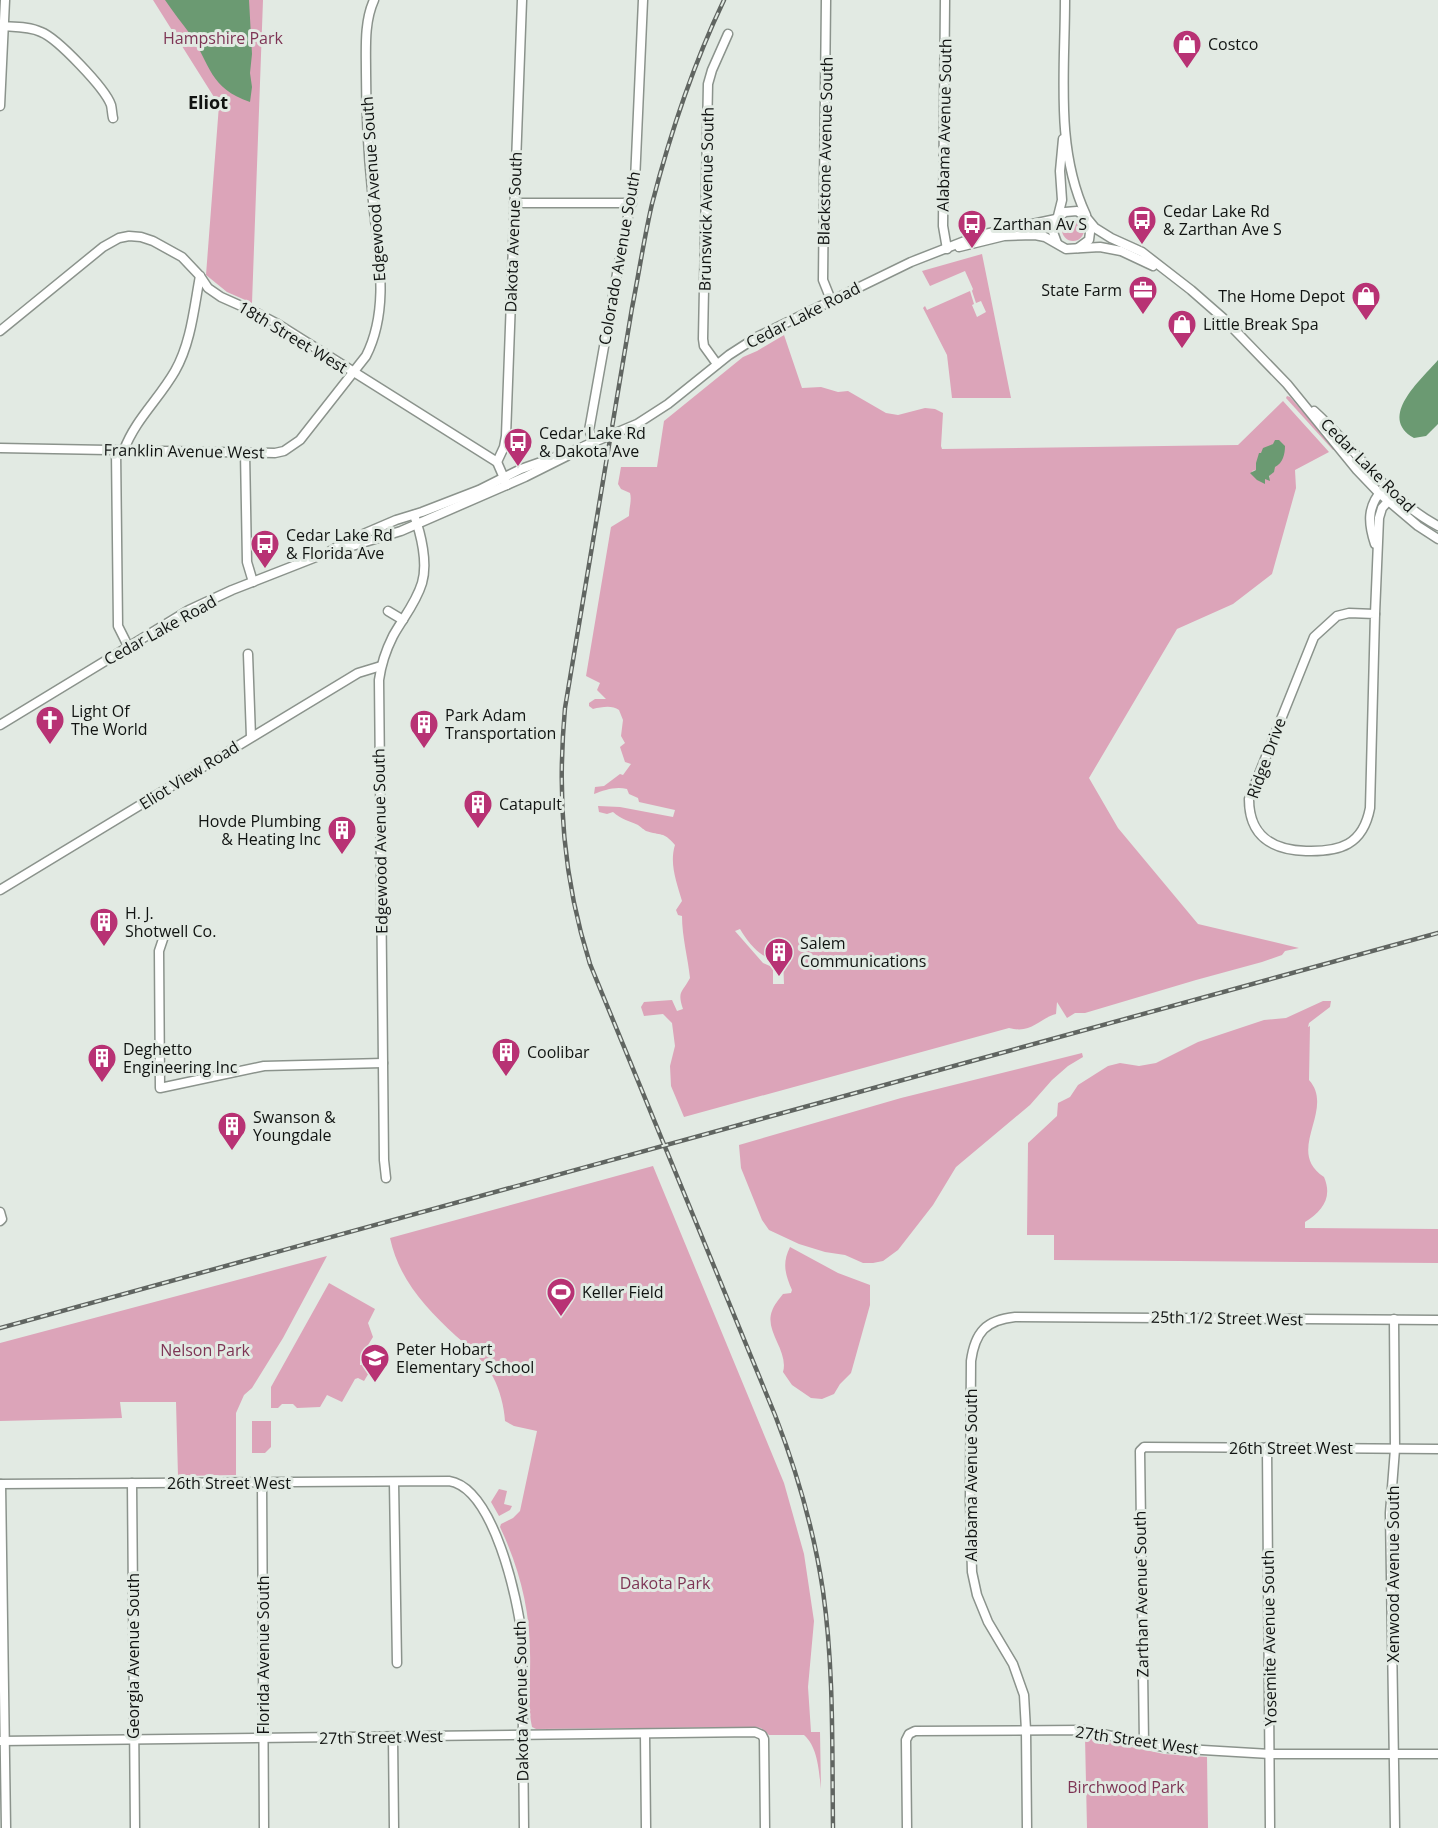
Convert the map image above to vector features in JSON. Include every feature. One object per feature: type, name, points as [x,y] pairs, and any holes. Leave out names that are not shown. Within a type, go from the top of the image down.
[{"type":"street","points":[[0,106],[5,0]]},
{"type":"street","name":"Edgewood Avenue South","points":[[354,373],[372,344],[377,323],[380,290],[366,86],[366,30],[374,0]]},
{"type":"street","name":"Dakota Avenue South","points":[[496,462],[504,447],[506,436],[522,0]]},
{"type":"street","name":"Colorado Avenue South","points":[[594,442],[589,430],[635,181],[643,0]]},
{"type":"street","name":"Blackstone Avenue South","points":[[826,0],[823,280],[831,300]]},
{"type":"street","name":"Alabama Avenue South","points":[[945,0],[943,226],[946,249]]},
{"type":"street","points":[[1058,243],[1053,232],[1062,200],[1060,171],[1064,133],[1065,0]]},
{"type":"street","points":[[2,26],[31,28],[53,39],[97,83],[111,105],[113,118]]},
{"type":"street","name":"Brunswick Avenue South","points":[[717,364],[704,346],[703,339],[708,84],[728,34]]},
{"type":"street","points":[[1064,133],[1075,190],[1089,221],[1089,240],[1076,249]]},
{"type":"street","points":[[514,203],[632,203]]},
{"type":"street","name":"Cedar Lake Road","points":[[0,725],[189,610],[329,552],[396,520],[415,519],[479,490],[564,458],[575,450],[636,424],[652,415],[717,364],[757,337],[831,300],[968,238],[1057,217],[1065,212],[1073,211],[1111,238],[1142,252],[1198,296],[1223,318],[1300,399],[1326,422],[1386,486],[1391,498],[1418,526],[1438,539]]},
{"type":"street","name":"Cedar Lake Road","points":[[946,249],[1015,235],[1039,236],[1058,243],[1066,249],[1100,247],[1121,251],[1167,273]]},
{"type":"street","name":"18th Street West","points":[[0,331],[103,247],[119,238],[141,237],[182,257],[208,288],[220,297],[257,313],[354,373]]},
{"type":"street","points":[[128,646],[118,626],[120,450],[168,382],[182,356],[200,276]]},
{"type":"street","points":[[354,373],[496,462],[506,481]]},
{"type":"street","name":"Franklin Avenue West","points":[[0,448],[275,453],[293,446],[354,373]]},
{"type":"street","name":"Cedar Lake Road","points":[[1300,399],[1321,427],[1379,493],[1438,526]]},
{"type":"street","points":[[245,452],[248,562],[253,582]]},
{"type":"street","name":"Ridge Drive","points":[[1377,550],[1369,523],[1373,500],[1386,486]]},
{"type":"street","name":"Ridge Drive","points":[[1376,614],[1349,613],[1338,616],[1323,627],[1314,637],[1308,649],[1249,799],[1249,810],[1257,831],[1277,848],[1318,852],[1343,848],[1362,832],[1368,821],[1370,808],[1379,518],[1391,498]]},
{"type":"street","name":"Edgewood Avenue South","points":[[386,1178],[379,680],[381,666],[392,638],[413,606],[424,574],[419,531],[415,519]]},
{"type":"street","points":[[388,611],[403,620]]},
{"type":"street","points":[[248,654],[251,737]]},
{"type":"street","name":"Eliot View Road","points":[[0,890],[358,674],[381,666]]},
{"type":"street","points":[[165,933],[159,951],[160,1088],[264,1066],[383,1063]]},
{"type":"street","name":"Alabama Avenue South","points":[[1015,1317],[999,1319],[984,1328],[973,1349],[971,1361],[970,1555],[977,1595],[988,1622],[1013,1664],[1024,1695],[1027,1828]]},
{"type":"street","name":"25th 1/2 Street West","points":[[1015,1317],[1438,1320]]},
{"type":"street","name":"Xenwood Avenue South","points":[[1394,1319],[1395,1449],[1390,1513],[1395,1828]]},
{"type":"street","name":"26th Street West","points":[[1144,1447],[1438,1449]]},
{"type":"street","name":"Zarthan Avenue South","points":[[1144,1447],[1140,1451],[1138,1461],[1144,1743]]},
{"type":"street","name":"Yosemite Avenue South","points":[[1267,1447],[1270,1828]]},
{"type":"street","name":"26th Street West","points":[[1,1484],[449,1480],[458,1483]]},
{"type":"street","name":"Florida Avenue South","points":[[262,1482],[264,1828]]},
{"type":"street","points":[[394,1482],[397,1663]]},
{"type":"street","name":"Georgia Avenue South","points":[[132,1483],[135,1828]]},
{"type":"street","name":"Dakota Avenue South","points":[[458,1483],[468,1490],[496,1535],[516,1595],[522,1638],[524,1828]]},
{"type":"street","points":[[1,1484],[2,1741],[6,1828]]},
{"type":"street","name":"27th Street West","points":[[907,1828],[906,1740],[909,1734],[915,1731],[1083,1730],[1169,1748],[1270,1754],[1438,1754]]},
{"type":"street","name":"27th Street West","points":[[2,1741],[755,1732],[764,1739],[765,1828]]},
{"type":"street","points":[[645,1734],[646,1828]]},
{"type":"street","points":[[393,1737],[394,1828]]},
{"type":"green space","name":"Hampshire Park","points":[[153,0],[263,0],[252,303],[227,292],[206,275],[219,105]]},
{"type":"green space","points":[[1073,219],[1081,222],[1084,230],[1081,238],[1073,241],[1065,238],[1062,230],[1065,222]]},
{"type":"green space","points":[[982,254],[1011,398],[952,398],[947,355],[923,308],[925,306],[927,310],[970,291],[977,317],[986,312],[981,301],[976,303],[965,271],[930,286],[922,271]]},
{"type":"green space","points":[[784,335],[802,388],[821,387],[838,392],[848,391],[886,413],[898,415],[925,408],[943,413],[942,449],[1238,445],[1283,401],[1329,452],[1295,470],[1296,488],[1272,574],[1233,604],[1177,629],[1089,778],[1118,828],[1198,924],[1299,948],[1285,951],[1282,955],[1262,962],[1085,1013],[1075,1013],[1067,1018],[1057,1002],[1056,1014],[1029,1028],[1009,1028],[684,1117],[671,1086],[670,1066],[675,1046],[672,1023],[663,1014],[644,1016],[641,1007],[644,1002],[672,1000],[677,1011],[683,1009],[680,995],[690,978],[682,916],[678,915],[676,910],[682,901],[673,866],[675,845],[665,836],[646,831],[613,812],[607,814],[599,812],[598,806],[620,807],[673,817],[675,810],[639,802],[638,798],[623,788],[614,788],[594,794],[595,787],[604,786],[620,774],[623,775],[631,764],[625,762],[620,747],[625,743],[621,736],[623,720],[619,710],[610,707],[593,709],[589,706],[589,703],[595,699],[606,699],[597,690],[600,683],[586,676],[611,527],[629,516],[630,493],[621,489],[618,484],[621,467],[657,467],[664,421],[743,357]],"holes":[[[1273,444],[1269,480],[1265,478],[1265,483],[1252,471],[1256,470],[1261,454]],[[740,929],[757,951],[772,960],[772,958],[783,958],[784,984],[773,984],[773,970],[763,963],[735,931]]]},
{"type":"green space","points":[[1287,396],[1335,449],[1333,450],[1286,398]]},
{"type":"green space","points":[[1323,1001],[1331,1001],[1330,1007],[1309,1023],[1308,1027],[1310,1026],[1309,1080],[1316,1092],[1317,1104],[1309,1143],[1309,1155],[1313,1167],[1324,1177],[1327,1191],[1324,1203],[1305,1222],[1305,1228],[1438,1229],[1438,1263],[1054,1260],[1054,1235],[1027,1235],[1028,1143],[1057,1116],[1058,1103],[1070,1097],[1078,1085],[1108,1066],[1120,1063],[1139,1066],[1156,1063],[1198,1042],[1264,1020],[1286,1018]]},
{"type":"green space","points":[[1082,1053],[1083,1057],[1052,1080],[1030,1105],[956,1167],[933,1205],[898,1250],[883,1261],[863,1263],[845,1255],[799,1244],[769,1230],[762,1220],[741,1168],[739,1145],[901,1098]]},
{"type":"green space","name":"Dakota Park","points":[[653,1166],[784,1483],[804,1554],[814,1621],[808,1687],[811,1732],[820,1732],[821,1789],[815,1753],[804,1735],[769,1735],[761,1728],[755,1727],[536,1729],[532,1727],[526,1604],[513,1557],[500,1527],[520,1511],[537,1431],[514,1426],[505,1421],[500,1393],[489,1371],[476,1355],[424,1304],[407,1280],[394,1253],[390,1238]]},
{"type":"green space","points":[[790,1247],[838,1273],[870,1285],[870,1305],[851,1373],[834,1394],[822,1399],[811,1398],[792,1385],[783,1372],[783,1356],[771,1326],[770,1319],[774,1307],[783,1294],[791,1293],[792,1290],[785,1268]]},
{"type":"green space","name":"Nelson Park","points":[[327,1256],[283,1338],[252,1388],[244,1395],[236,1413],[236,1475],[178,1476],[176,1402],[120,1402],[122,1418],[0,1421],[0,1343]]},
{"type":"green space","points":[[329,1283],[375,1309],[368,1323],[373,1337],[360,1358],[360,1365],[369,1365],[372,1360],[376,1361],[364,1381],[355,1379],[342,1402],[327,1395],[320,1407],[297,1408],[293,1404],[282,1404],[278,1408],[271,1408],[271,1387]]},
{"type":"green space","points":[[252,1421],[271,1421],[271,1447],[265,1453],[252,1453]]},
{"type":"green space","points":[[499,1489],[507,1491],[504,1504],[512,1506],[510,1510],[499,1516],[491,1502]]},
{"type":"green space","name":"Birchwood Park","points":[[1085,1737],[1164,1754],[1207,1757],[1208,1828],[1087,1828]]},
{"type":"shaded area","points":[[165,0],[249,0],[252,54],[250,102],[226,90],[219,83],[190,34]]},
{"type":"shaded area","points":[[1438,360],[1438,424],[1426,436],[1414,438],[1404,429],[1400,420],[1401,409],[1413,388]]},
{"type":"shaded area","points":[[1275,440],[1279,440],[1285,446],[1284,455],[1282,461],[1269,476],[1270,481],[1265,479],[1265,484],[1250,473],[1256,470],[1259,453],[1263,448],[1273,444]]},
{"type":"railway","points":[[724,0],[683,100],[646,230],[565,708],[562,805],[568,869],[590,964],[775,1415],[804,1502],[815,1546],[827,1620],[832,1709],[833,1828]]},
{"type":"railway","points":[[0,1328],[1438,933]]},
{"type":"place","name":"Costco","points":[[1187,70]]},
{"type":"place","name":"Cedar Lake Rd & Zarthan Ave S","points":[[1142,246]]},
{"type":"place","name":"Zarthan Av S","points":[[972,250]]},
{"type":"place","name":"State Farm","points":[[1143,316]]},
{"type":"place","name":"The Home Depot","points":[[1366,322]]},
{"type":"place","name":"Little Break Spa","points":[[1182,350]]},
{"type":"place","name":"Cedar Lake Rd & Dakota Ave","points":[[518,468]]},
{"type":"place","name":"Cedar Lake Rd & Florida Ave","points":[[265,570]]},
{"type":"place","name":"Light Of The World","points":[[50,746]]},
{"type":"place","name":"Park Adam Transportation","points":[[424,750]]},
{"type":"place","name":"Catapult","points":[[478,830]]},
{"type":"place","name":"Hovde Plumbing & Heating Inc","points":[[342,856]]},
{"type":"place","name":"H. J. Shotwell Co.","points":[[104,948]]},
{"type":"place","name":"Salem Communications","points":[[779,978]]},
{"type":"place","name":"Coolibar","points":[[506,1078]]},
{"type":"place","name":"Deghetto Engineering Inc","points":[[102,1084]]},
{"type":"place","name":"Swanson & Youngdale","points":[[232,1152]]},
{"type":"place","name":"Keller Field","points":[[561,1318]]},
{"type":"place","name":"Peter Hobart Elementary School","points":[[375,1384]]},
{"type":"district","name":"Eliot","points":[[208,103]]}]
